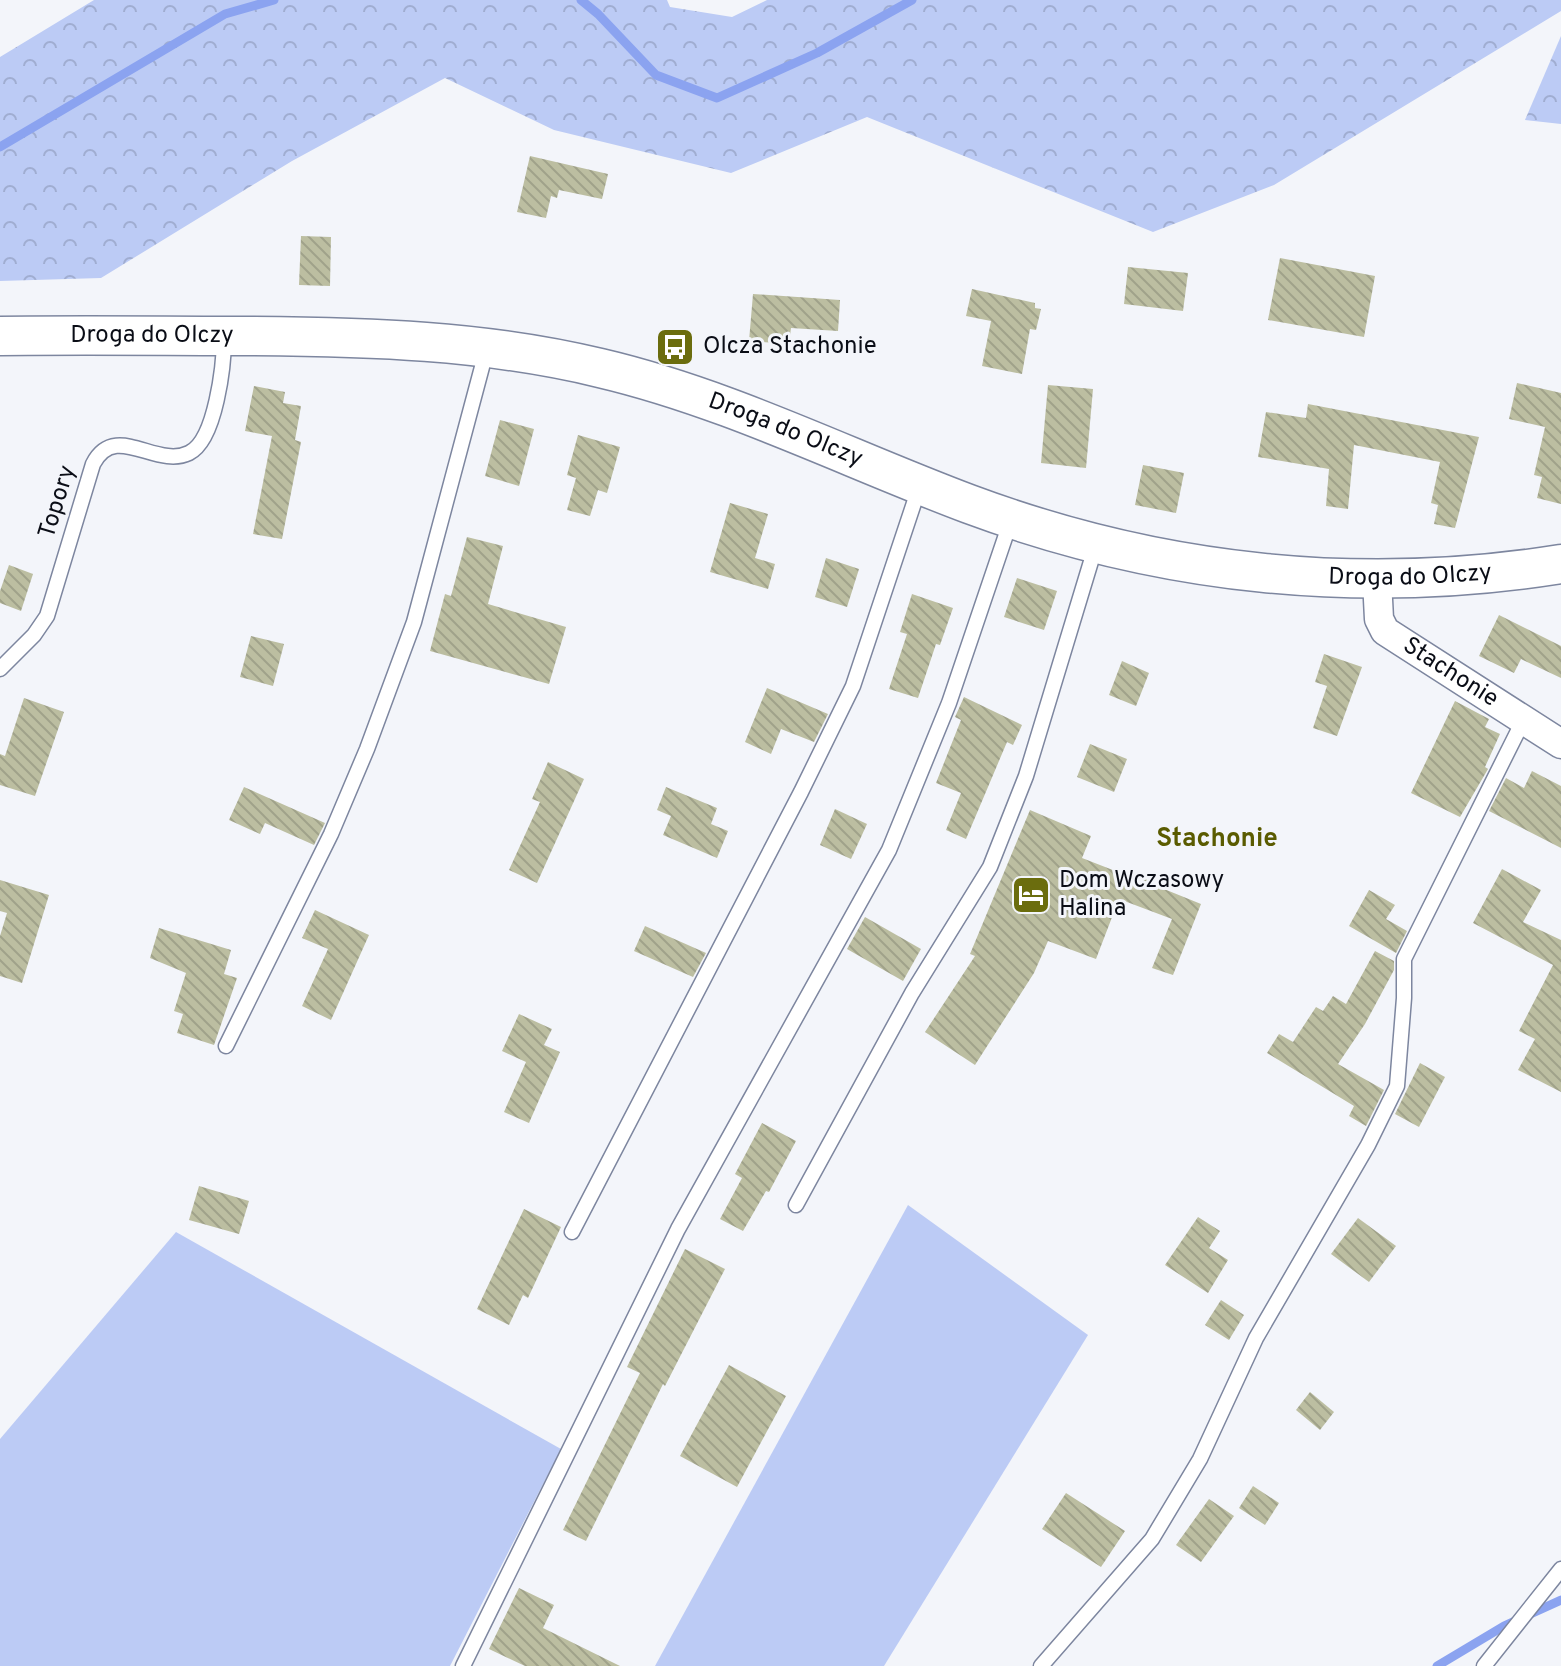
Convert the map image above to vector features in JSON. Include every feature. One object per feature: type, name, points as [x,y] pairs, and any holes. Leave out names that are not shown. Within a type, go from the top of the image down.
[{"type":"street","name":"Droga do Olczy","points":[[0,336],[383,338],[483,346],[573,362],[656,383],[756,418],[1011,519],[1096,545],[1175,562],[1290,576],[1377,580],[1474,575],[1561,564]]},
{"type":"street","name":"Stachonie","points":[[1377,580],[1379,619],[1385,631],[1561,744]]},
{"type":"lane","name":"Topory","points":[[0,669],[34,635],[47,616],[93,464],[100,451],[122,446],[175,457],[187,455],[198,448],[207,433],[214,407],[224,354],[224,336]]},
{"type":"lane","points":[[226,1046],[331,834],[367,749],[414,622],[478,382],[483,346]]},
{"type":"lane","points":[[572,1232],[853,686],[920,485]]},
{"type":"lane","points":[[463,1666],[678,1229],[889,850],[949,703],[1011,519]]},
{"type":"lane","points":[[796,1205],[912,993],[990,867],[1026,776],[1096,545]]},
{"type":"lane","points":[[1041,1666],[1152,1539],[1200,1459],[1256,1338],[1368,1145],[1397,1086],[1404,959],[1524,719]]},
{"type":"lane","points":[[1484,1666],[1561,1569]]},
{"type":"green space","points":[[94,0],[667,0],[670,7],[732,17],[767,0],[1561,0],[1561,11],[1274,185],[1153,232],[867,117],[731,173],[554,130],[445,78],[292,161],[101,278],[0,281],[0,57]]},
{"type":"green space","points":[[1561,36],[1561,124],[1525,120]]},
{"type":"green space","points":[[908,1205],[1088,1335],[884,1666],[655,1666]]},
{"type":"green space","points":[[176,1232],[561,1449],[450,1666],[0,1666],[0,1439]]},
{"type":"building","points":[[530,156],[608,174],[602,199],[559,190],[557,198],[551,196],[546,218],[517,212]]},
{"type":"building","points":[[301,236],[331,237],[330,286],[299,285]]},
{"type":"building","points":[[1280,258],[1375,276],[1364,337],[1268,320]]},
{"type":"building","points":[[1128,267],[1188,273],[1183,311],[1124,304]]},
{"type":"building","points":[[972,289],[1035,303],[1035,308],[1041,309],[1036,330],[1030,329],[1022,374],[982,366],[991,321],[966,316]]},
{"type":"building","points":[[753,294],[840,300],[838,331],[791,328],[789,344],[749,341]]},
{"type":"building","points":[[1517,383],[1561,393],[1561,504],[1537,498],[1542,477],[1534,475],[1545,427],[1509,419]]},
{"type":"building","points":[[1048,385],[1093,389],[1086,468],[1041,463]]},
{"type":"building","points":[[254,386],[285,392],[283,403],[301,406],[295,440],[301,442],[282,539],[253,534],[272,436],[245,431]]},
{"type":"building","points":[[1308,404],[1479,437],[1455,528],[1434,524],[1438,505],[1431,503],[1440,462],[1354,445],[1348,509],[1326,506],[1329,469],[1258,457],[1266,412],[1306,418]]},
{"type":"building","points":[[500,420],[534,429],[519,486],[485,476]]},
{"type":"building","points":[[578,435],[620,447],[607,493],[598,490],[590,516],[567,510],[576,478],[567,475]]},
{"type":"building","points":[[1143,465],[1184,473],[1176,513],[1135,505]]},
{"type":"building","points":[[730,503],[768,514],[755,558],[775,564],[768,589],[710,572]]},
{"type":"building","points":[[467,537],[503,546],[488,604],[566,627],[549,684],[430,651],[445,594],[451,596]]},
{"type":"building","points":[[826,558],[859,569],[847,607],[815,597]]},
{"type":"building","points":[[9,565],[33,574],[21,611],[0,603],[0,591]]},
{"type":"building","points":[[1017,578],[1057,591],[1044,630],[1004,617]]},
{"type":"building","points":[[912,594],[953,608],[940,645],[936,644],[918,698],[889,689],[907,634],[900,632]]},
{"type":"building","points":[[1499,615],[1561,646],[1561,678],[1521,659],[1514,673],[1479,656]]},
{"type":"building","points":[[251,636],[284,644],[273,686],[240,677]]},
{"type":"building","points":[[1324,654],[1362,667],[1337,736],[1313,728],[1327,686],[1315,682]]},
{"type":"building","points":[[1122,661],[1149,673],[1136,706],[1109,695]]},
{"type":"building","points":[[767,688],[828,714],[814,742],[781,729],[771,754],[745,742]]},
{"type":"building","points":[[964,697],[1022,725],[1013,745],[1007,742],[966,839],[946,830],[961,793],[936,783],[961,720],[955,717]]},
{"type":"building","points":[[24,698],[64,712],[35,796],[0,785],[0,754],[5,756]]},
{"type":"building","points":[[1455,701],[1489,719],[1485,727],[1500,734],[1485,767],[1488,769],[1460,817],[1411,793]]},
{"type":"building","points":[[1090,744],[1127,759],[1114,792],[1077,777]]},
{"type":"building","points":[[548,762],[584,779],[537,883],[509,870],[540,802],[532,799]]},
{"type":"building","points":[[1532,771],[1561,786],[1561,848],[1489,811],[1506,778],[1524,788]]},
{"type":"building","points":[[244,787],[325,823],[314,845],[265,823],[260,834],[229,820]]},
{"type":"building","points":[[666,787],[717,808],[711,824],[728,831],[717,858],[663,835],[671,816],[657,810]]},
{"type":"building","points":[[835,809],[867,824],[851,859],[820,845]]},
{"type":"building","points":[[1030,810],[1091,836],[1082,858],[1141,881],[1142,878],[1165,886],[1164,889],[1201,904],[1173,975],[1152,968],[1172,919],[1119,899],[1096,959],[1048,941],[1034,973],[975,1065],[925,1032],[975,956],[970,954]]},
{"type":"building","points":[[1502,869],[1541,890],[1523,922],[1561,940],[1561,1092],[1518,1070],[1535,1039],[1519,1031],[1553,965],[1473,923]]},
{"type":"building","points":[[0,880],[49,895],[22,983],[0,976],[0,936],[7,913],[0,911]]},
{"type":"building","points":[[1369,890],[1395,905],[1386,919],[1407,931],[1396,953],[1349,926]]},
{"type":"building","points":[[315,910],[369,935],[331,1020],[302,1006],[328,949],[302,938]]},
{"type":"building","points":[[865,917],[921,949],[903,981],[847,949]]},
{"type":"building","points":[[645,926],[706,953],[693,977],[634,951]]},
{"type":"building","points":[[159,928],[231,950],[224,974],[237,978],[214,1045],[177,1033],[183,1014],[174,1011],[186,973],[150,958]]},
{"type":"building","points":[[1375,951],[1394,961],[1394,970],[1365,1024],[1338,1064],[1384,1090],[1366,1126],[1349,1116],[1354,1106],[1267,1053],[1279,1034],[1293,1042],[1316,1007],[1323,1011],[1333,996],[1346,1004]]},
{"type":"building","points":[[519,1014],[552,1029],[544,1045],[560,1052],[529,1123],[504,1112],[526,1062],[502,1051]]},
{"type":"building","points":[[1420,1063],[1445,1077],[1419,1127],[1395,1114]]},
{"type":"building","points":[[762,1123],[796,1141],[769,1192],[766,1191],[743,1231],[720,1219],[742,1178],[735,1174]]},
{"type":"building","points":[[199,1186],[249,1201],[239,1234],[189,1220]]},
{"type":"building","points":[[524,1209],[561,1227],[528,1298],[523,1295],[509,1325],[477,1309]]},
{"type":"building","points":[[1198,1217],[1220,1231],[1209,1248],[1228,1260],[1208,1293],[1165,1265]]},
{"type":"building","points":[[1358,1218],[1396,1246],[1369,1282],[1331,1254]]},
{"type":"building","points":[[685,1249],[725,1269],[665,1386],[663,1384],[586,1541],[563,1530],[640,1373],[627,1367]]},
{"type":"building","points":[[1221,1300],[1244,1315],[1229,1340],[1205,1325]]},
{"type":"building","points":[[729,1365],[786,1396],[737,1487],[680,1456]]},
{"type":"building","points":[[1310,1392],[1334,1412],[1320,1430],[1296,1410]]},
{"type":"building","points":[[1253,1486],[1279,1503],[1265,1525],[1239,1508]]},
{"type":"building","points":[[1066,1493],[1125,1531],[1101,1567],[1042,1529]]},
{"type":"building","points":[[1209,1499],[1234,1516],[1201,1562],[1176,1545]]},
{"type":"building","points":[[519,1588],[554,1605],[543,1628],[620,1666],[525,1666],[489,1649]]},
{"type":"waterway","points":[[0,147],[225,14],[274,0]]},
{"type":"waterway","points":[[581,0],[656,75],[717,98],[817,53],[912,0]]},
{"type":"waterway","points":[[1437,1666],[1504,1626],[1561,1600]]},
{"type":"place","name":"Olcza Stachonie","points":[[675,347]]},
{"type":"place","name":"Dom Wczasowy Halina","points":[[1031,895]]},
{"type":"district","name":"Stachonie","points":[[1217,839]]}]
